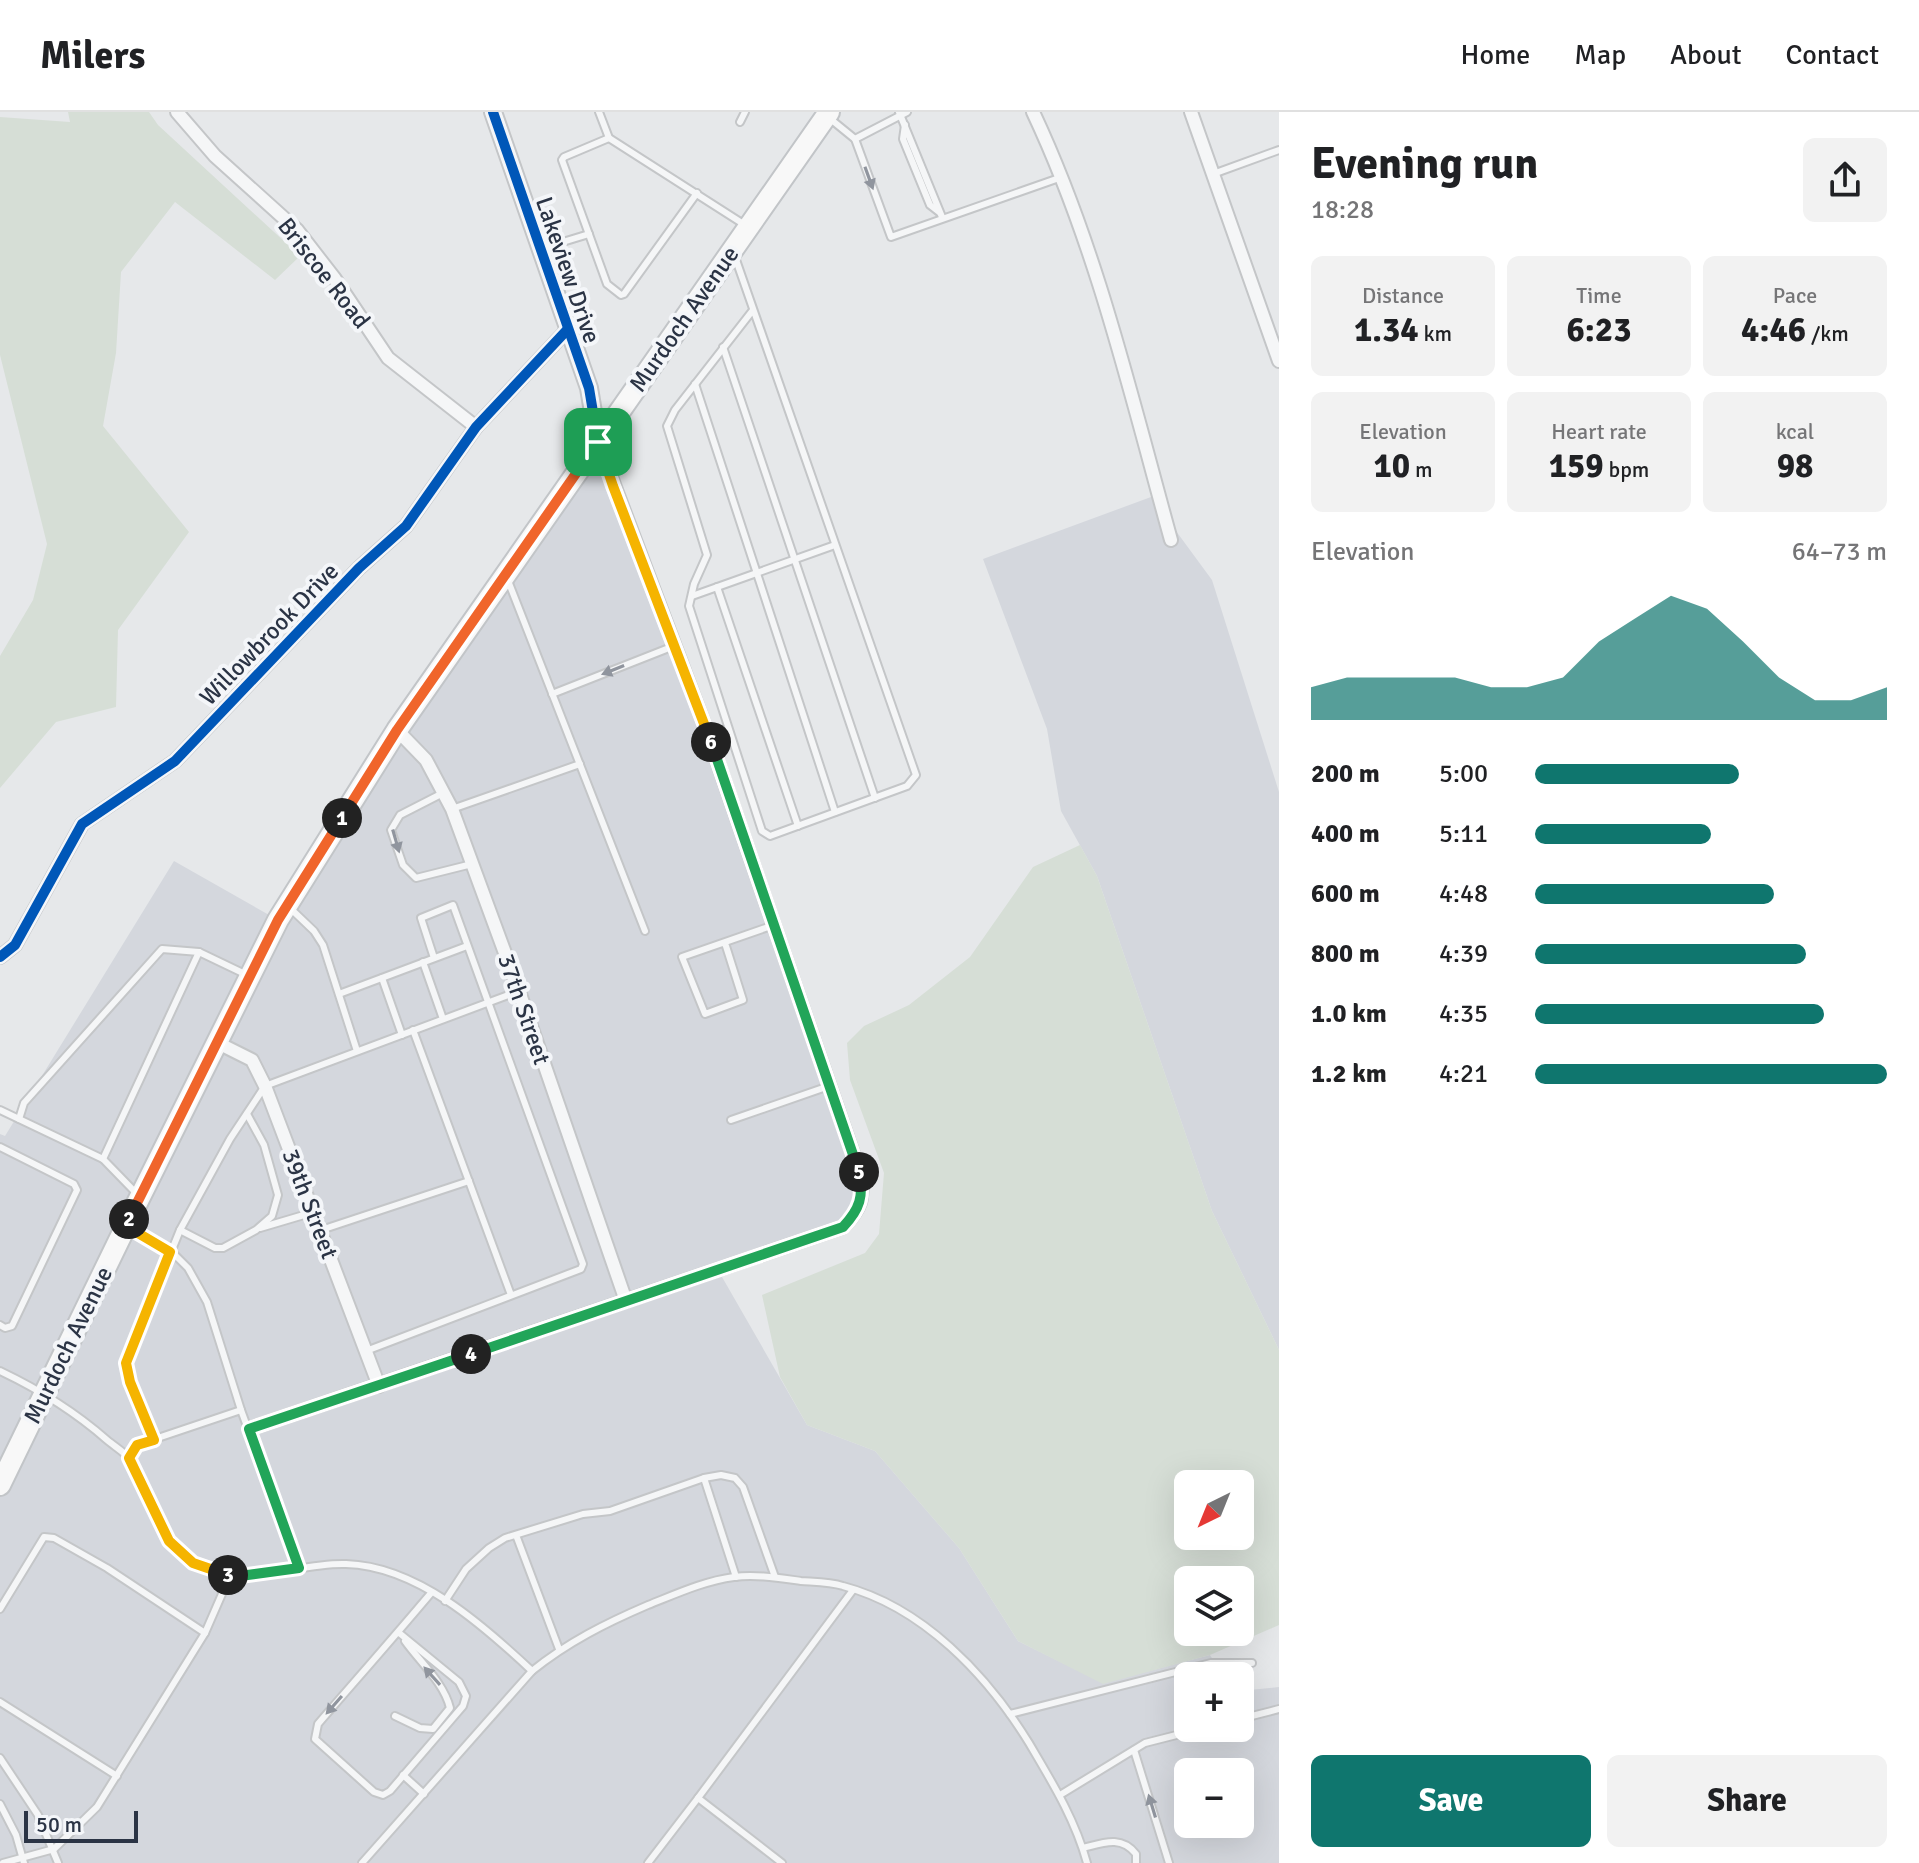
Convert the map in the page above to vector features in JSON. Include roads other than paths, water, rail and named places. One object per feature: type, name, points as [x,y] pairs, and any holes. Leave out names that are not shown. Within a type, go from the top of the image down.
[{"type":"main road","name":"Murdoch Avenue","points":[[0,1485],[216,1042],[287,906],[397,730],[827,114]]},
{"type":"street","name":"Briscoe Road","points":[[177,112],[215,156],[297,230],[335,279],[388,358],[476,427]]},
{"type":"street","name":"Lakeview Drive","points":[[493,112],[589,388],[598,442]]},
{"type":"street","points":[[1033,112],[1062,177],[1104,300],[1171,540]]},
{"type":"street","points":[[1191,112],[1272,318],[1279,361]]},
{"type":"street","name":"Willowbrook Drive","points":[[0,957],[15,945],[82,824],[175,761],[359,568],[406,526],[476,427],[567,330]]},
{"type":"street","points":[[249,1429],[843,1227],[856,1214],[863,1195],[860,1174],[709,737],[598,442]]},
{"type":"street","name":"37th Street","points":[[397,730],[426,760],[452,809],[519,991],[626,1301]]},
{"type":"street","name":"39th Street","points":[[216,1042],[252,1060],[265,1086],[379,1386]]},
{"type":"lane","points":[[599,112],[609,138],[748,227]]},
{"type":"lane","points":[[740,122],[745,112]]},
{"type":"lane","points":[[855,139],[902,113],[941,215]]},
{"type":"lane","points":[[827,114],[855,139],[891,237],[941,215],[1062,177]]},
{"type":"lane","points":[[609,138],[562,160],[607,284],[621,295],[697,193]]},
{"type":"lane","points":[[1213,174],[1279,150]]},
{"type":"lane","points":[[540,249],[589,234]]},
{"type":"lane","points":[[732,250],[916,775],[907,786],[770,836],[762,831],[689,606],[694,584],[707,555],[667,426],[675,410],[753,310]]},
{"type":"lane","points":[[723,347],[875,798]]},
{"type":"lane","points":[[695,384],[835,812]]},
{"type":"lane","points":[[691,596],[835,545]]},
{"type":"lane","points":[[506,575],[645,931]]},
{"type":"lane","points":[[717,587],[798,826]]},
{"type":"lane","points":[[552,694],[674,646]]},
{"type":"lane","points":[[452,809],[580,764]]},
{"type":"lane","points":[[443,793],[400,815],[391,830],[403,865],[416,878],[472,864]]},
{"type":"lane","points":[[366,1351],[581,1269],[583,1264],[453,905],[421,918],[434,958]]},
{"type":"lane","points":[[287,906],[314,931],[323,945],[357,1051]]},
{"type":"lane","points":[[725,943],[743,1000],[705,1014],[682,957],[774,925]]},
{"type":"lane","points":[[339,994],[467,946]]},
{"type":"lane","points":[[19,1119],[24,1103],[162,949],[199,952],[250,976]]},
{"type":"lane","points":[[103,1159],[199,952]]},
{"type":"lane","points":[[423,962],[443,1019]]},
{"type":"lane","points":[[382,978],[402,1035]]},
{"type":"lane","points":[[154,1440],[130,1382],[126,1363],[180,1230],[265,1086],[519,991]]},
{"type":"lane","points":[[413,1030],[511,1295]]},
{"type":"lane","points":[[731,1120],[829,1086]]},
{"type":"lane","points":[[0,1110],[103,1159],[140,1197]]},
{"type":"lane","points":[[247,1114],[264,1145],[278,1195],[272,1216],[256,1230]]},
{"type":"lane","points":[[0,1147],[74,1184],[77,1190],[12,1326],[5,1328],[0,1325]]},
{"type":"lane","points":[[321,1230],[469,1181]]},
{"type":"lane","points":[[180,1230],[215,1248],[223,1248],[256,1230],[314,1212]]},
{"type":"lane","points":[[126,1226],[170,1252],[188,1268],[207,1302],[241,1410],[299,1568]]},
{"type":"lane","points":[[0,1371],[45,1393],[86,1421],[129,1458],[169,1541],[193,1563],[221,1575],[240,1576],[344,1563],[393,1573],[445,1601],[479,1625],[532,1671]]},
{"type":"lane","points":[[129,1458],[137,1445],[241,1410]]},
{"type":"lane","points":[[445,1601],[466,1569],[489,1548],[516,1535],[583,1514],[610,1511],[721,1475],[735,1478],[743,1487],[775,1577]]},
{"type":"lane","points":[[704,1478],[736,1577]]},
{"type":"lane","points":[[516,1535],[559,1649]]},
{"type":"lane","points":[[0,1609],[44,1537],[54,1538],[107,1568],[205,1633]]},
{"type":"lane","points":[[3,1863],[23,1860],[54,1849],[97,1807],[205,1633],[222,1594],[221,1575]]},
{"type":"lane","points":[[362,1863],[532,1671],[559,1649],[611,1620],[690,1588],[736,1577],[775,1577],[842,1586],[887,1603],[923,1626],[985,1682],[1010,1714],[1060,1795],[1083,1848],[1086,1863]]},
{"type":"lane","points":[[648,1863],[853,1590]]},
{"type":"lane","points":[[398,1632],[459,1682],[466,1696],[463,1706],[390,1791],[383,1795],[374,1792],[315,1739],[315,1733],[318,1724],[431,1593]]},
{"type":"lane","points":[[395,1716],[420,1728],[433,1729],[450,1708],[446,1691],[425,1669],[398,1632]]},
{"type":"lane","points":[[1010,1714],[1174,1672]]},
{"type":"lane","points":[[0,1702],[117,1776]]},
{"type":"lane","points":[[1254,1715],[1279,1709]]},
{"type":"lane","points":[[1060,1795],[1145,1743],[1174,1736]]},
{"type":"lane","points":[[1134,1750],[1169,1863]]},
{"type":"lane","points":[[0,1758],[38,1815],[58,1863]]},
{"type":"lane","points":[[403,1775],[424,1794]]},
{"type":"lane","points":[[698,1798],[782,1863]]},
{"type":"lane","points":[[0,1804],[16,1835],[23,1860]]},
{"type":"lane","points":[[1083,1848],[1113,1841],[1124,1843],[1136,1854],[1136,1863]]}]
